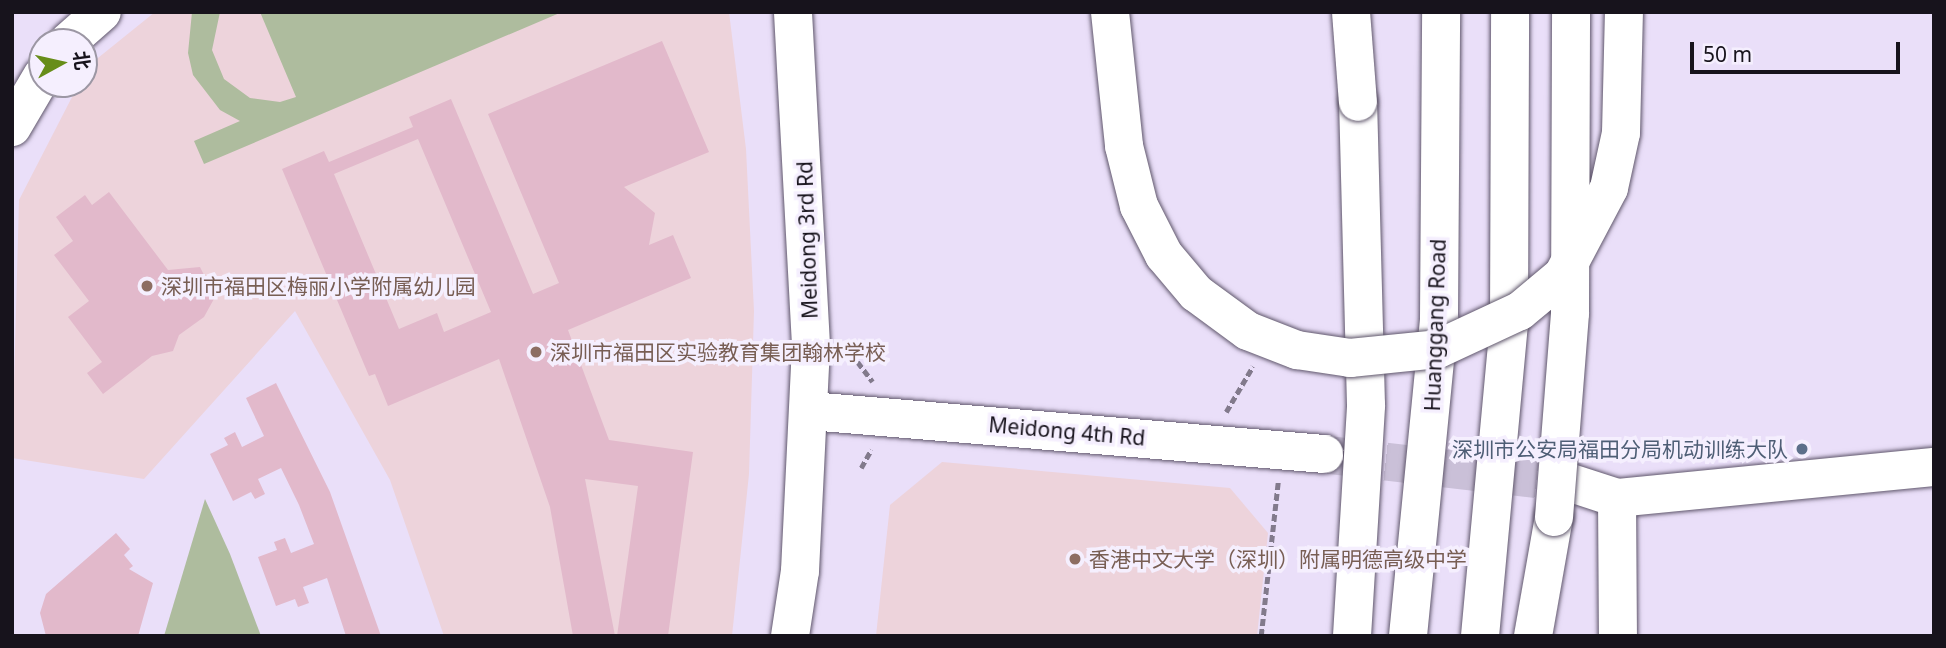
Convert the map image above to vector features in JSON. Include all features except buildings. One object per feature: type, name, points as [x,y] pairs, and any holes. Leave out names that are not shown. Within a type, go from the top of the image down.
[{"type":"main road","points":[[84,28],[102,12]]},
{"type":"main road","name":"Meidong 3rd Rd","points":[[790,636],[810,411],[807,200],[793,12]]},
{"type":"main road","points":[[1110,12],[1124,146],[1139,206],[1164,255],[1196,293],[1248,331],[1297,350],[1350,358],[1438,349],[1520,312],[1563,275],[1609,188],[1621,134],[1624,12]]},
{"type":"main road","points":[[1351,12],[1358,102],[1366,405],[1352,636]]},
{"type":"main road","name":"Huanggang Road","points":[[1408,636],[1438,318],[1441,12]]},
{"type":"main road","points":[[1480,636],[1509,325],[1510,12]]},
{"type":"main road","points":[[1533,636],[1553,517],[1570,313],[1571,12]]},
{"type":"main road","points":[[12,87],[28,75]]},
{"type":"main road","points":[[12,127],[29,98]]},
{"type":"main road","name":"Meidong 4th Rd","points":[[810,411],[1324,454]]},
{"type":"main road","points":[[1571,483],[1617,498],[1934,467]]},
{"type":"main road","points":[[1617,498],[1618,636]]},
{"type":"path","points":[[845,345],[881,386]]},
{"type":"path","points":[[1220,422],[1261,353]]},
{"type":"path","points":[[1261,636],[1280,467]]},
{"type":"shaded area","name":"深圳市福田区实验教育集团翰林学校","points":[[155,12],[729,12],[746,149],[754,311],[749,474],[732,636],[444,636],[390,480],[295,311],[144,479],[12,458],[19,200],[72,98],[98,98],[98,58]]},
{"type":"shaded area","name":"香港中文大学（深圳）附属明德高级中学","points":[[942,462],[1230,488],[1268,533],[1257,636],[876,636],[890,505]]},
{"type":"green space","points":[[192,12],[220,12],[212,50],[224,79],[250,98],[280,102],[296,97],[260,12],[562,12],[204,164],[194,141],[240,121],[220,110],[193,75],[188,53]]},
{"type":"green space","points":[[205,499],[230,554],[261,636],[164,636]]},
{"type":"tunnel","points":[[1329,455],[1571,483]]},
{"type":"place","name":"深圳市福田区梅丽小学附属幼儿园","points":[[147,286]]},
{"type":"place","name":"深圳市福田区实验教育集团翰林学校","points":[[536,352]]},
{"type":"place","name":"深圳市公安局福田分局机动训练大队","points":[[1802,449]]},
{"type":"place","name":"香港中文大学（深圳）附属明德高级中学","points":[[1075,559]]}]
